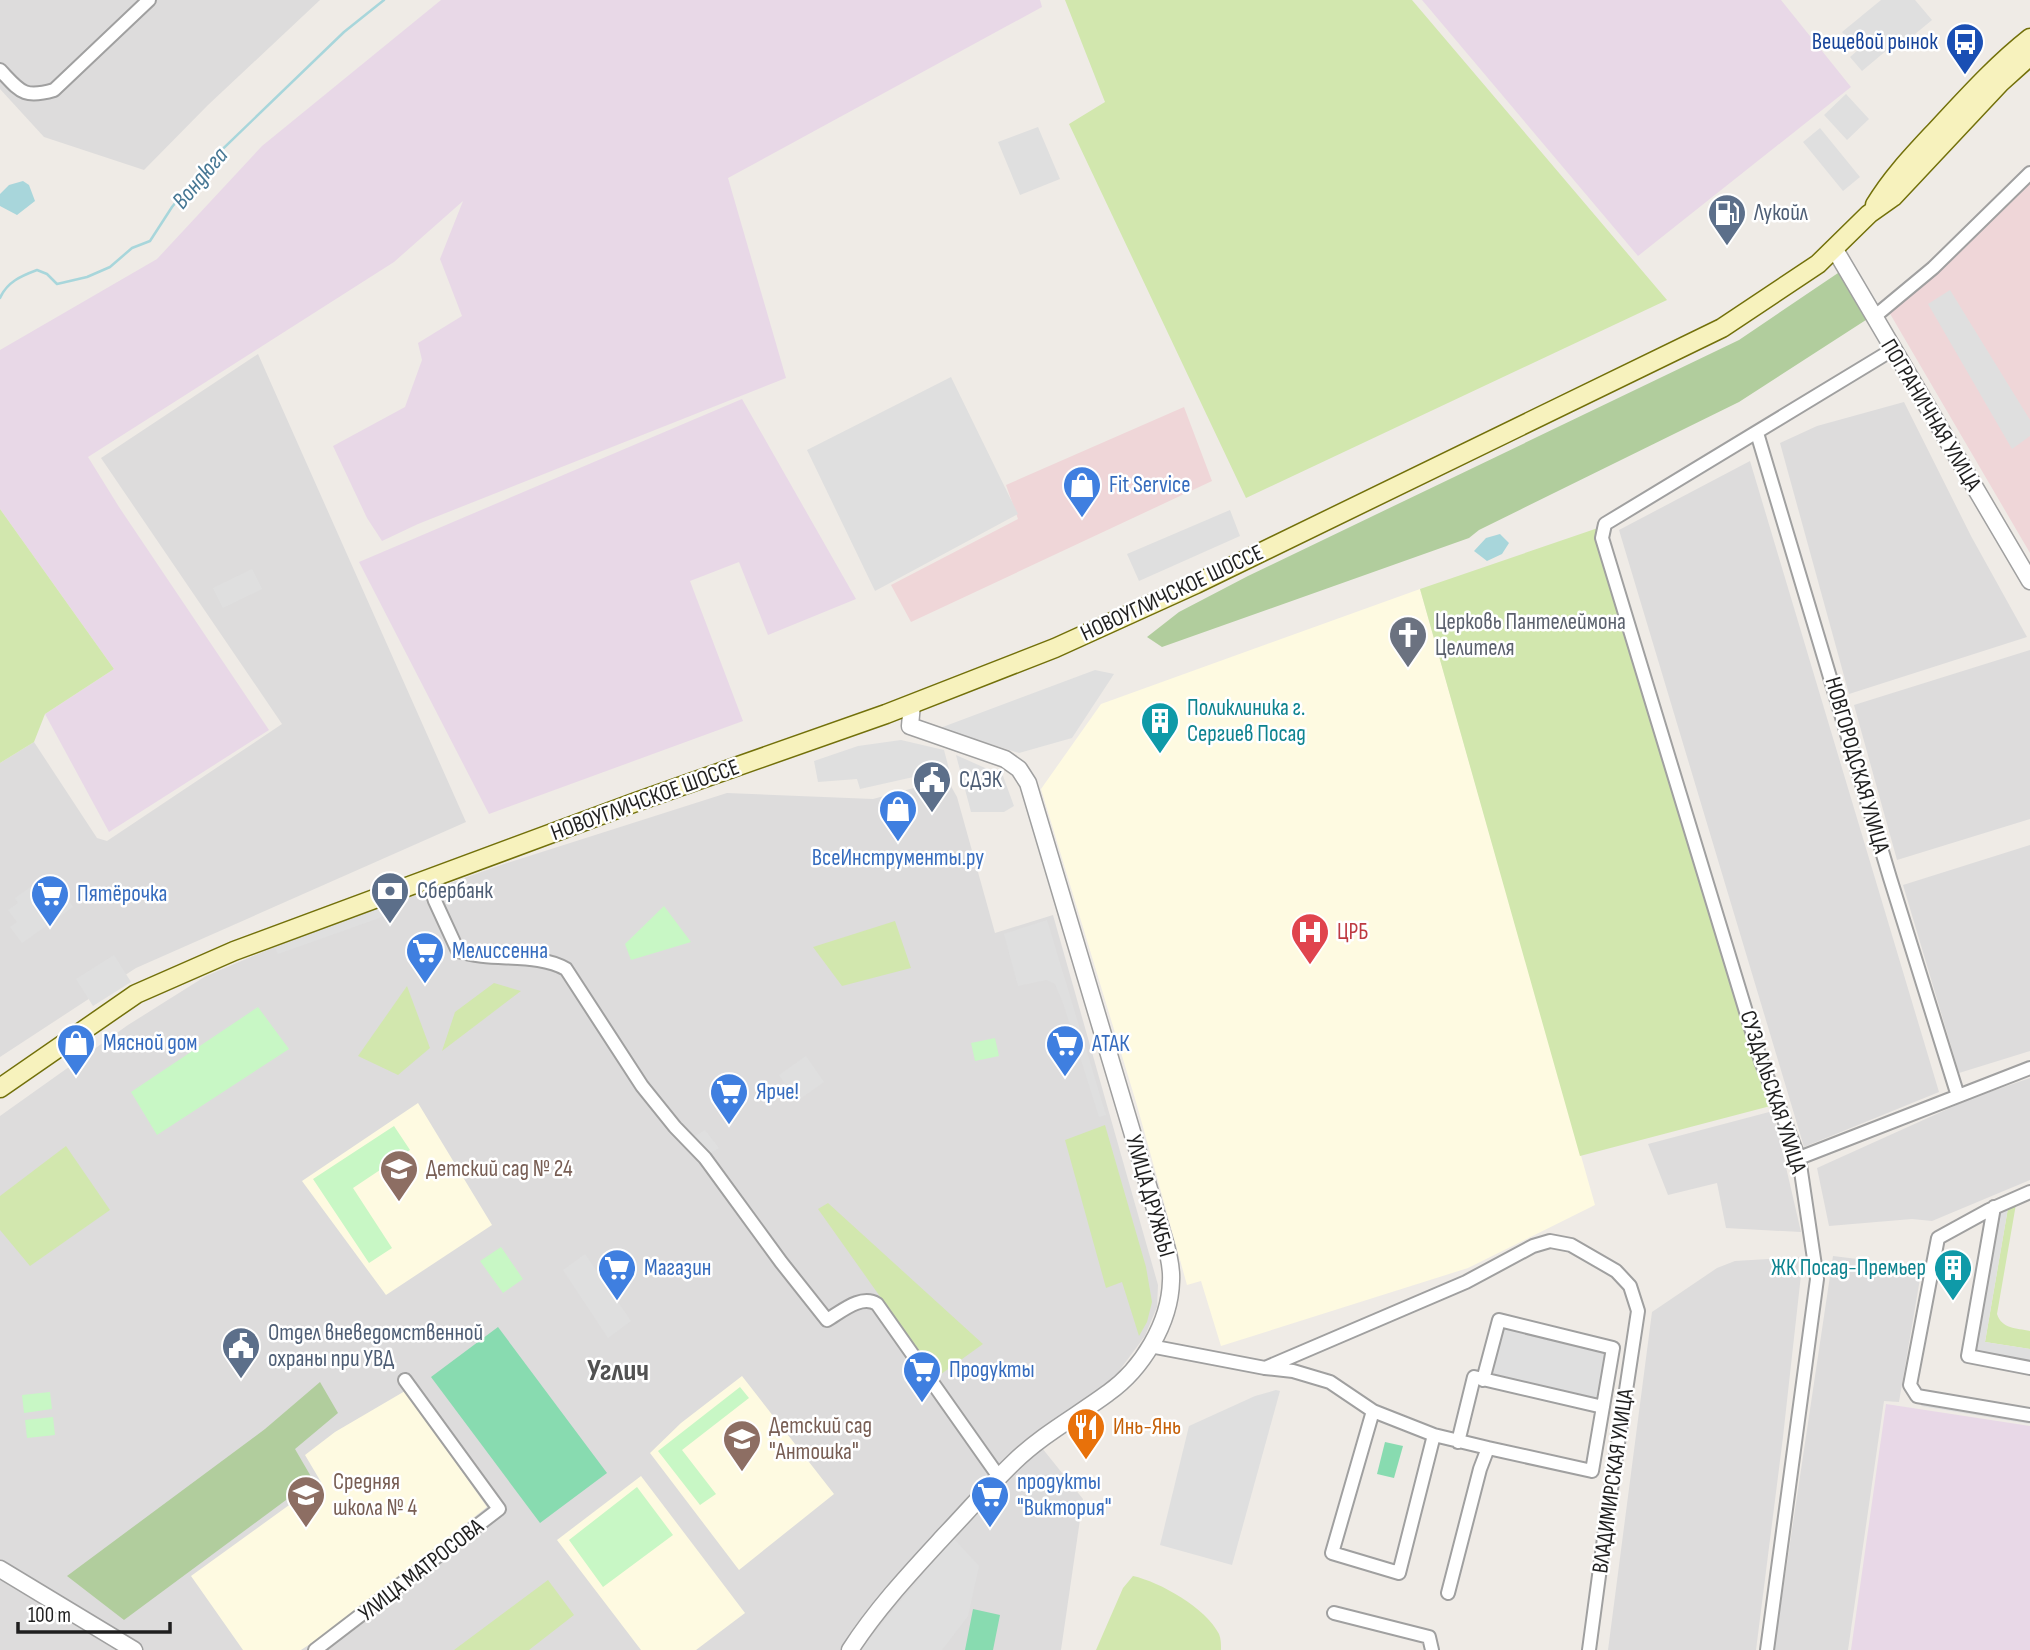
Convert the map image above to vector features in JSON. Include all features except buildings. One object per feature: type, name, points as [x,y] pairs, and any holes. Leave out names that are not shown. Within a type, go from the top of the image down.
[{"type":"main road","name":"НОВОУГЛИЧСКОЕ ШОССЕ","points":[[1869,214],[1889,181],[1990,73],[2030,37]]},
{"type":"main road","name":"НОВОУГЛИЧСКОЕ ШОССЕ","points":[[0,1088],[136,994],[234,951],[636,802],[886,714],[1055,648],[1196,584],[1722,328],[1789,285],[1834,248],[1869,214],[1893,197],[2000,83],[2030,56]]},
{"type":"street","points":[[0,69],[22,93],[37,95],[54,90],[149,0]]},
{"type":"street","points":[[1874,317],[1957,246],[2030,173]]},
{"type":"street","name":"ПОГРАНИЧНАЯ УЛИЦА","points":[[1834,248],[2030,581]]},
{"type":"street","points":[[1757,433],[1892,350]]},
{"type":"street","name":"СУЗДАЛЬСКАЯ УЛИЦА","points":[[1757,433],[1605,524],[1602,538],[1761,1061],[1799,1158],[1816,1279],[1768,1650]]},
{"type":"street","name":"НОВГОРОДСКАЯ УЛИЦА","points":[[1757,433],[1958,1096]]},
{"type":"street","points":[[910,726],[912,704]]},
{"type":"street","name":"УЛИЦА ДРУЖБЫ","points":[[850,1650],[877,1611],[907,1576],[999,1477],[1033,1445],[1121,1383],[1150,1346],[1164,1318],[1170,1298],[1170,1263],[1028,783],[1019,769],[1005,759],[910,726],[886,714]]},
{"type":"street","points":[[428,880],[458,951],[488,958],[555,962],[566,969],[642,1086],[675,1127],[705,1158],[827,1320],[859,1302],[871,1301],[877,1304],[999,1477]]},
{"type":"street","points":[[1799,1158],[2030,1068]]},
{"type":"street","points":[[2030,1192],[1994,1207],[1938,1238],[1910,1385],[1917,1396],[2030,1415]]},
{"type":"street","points":[[1994,1207],[1968,1356],[2030,1368]]},
{"type":"street","name":"ВЛАДИМИРСКАЯ УЛИЦА","points":[[1265,1368],[1466,1282],[1533,1246],[1550,1241],[1572,1245],[1616,1271],[1630,1286],[1638,1311],[1589,1650]]},
{"type":"street","points":[[1150,1346],[1293,1371],[1330,1382],[1373,1411],[1434,1435],[1592,1471],[1613,1348],[1499,1320],[1483,1380]]},
{"type":"street","points":[[1458,1442],[1474,1377],[1603,1407]]},
{"type":"street","name":"УЛИЦА МАТРОСОВА","points":[[315,1650],[499,1509],[405,1380]]},
{"type":"street","points":[[1373,1411],[1332,1553],[1399,1573],[1434,1435]]},
{"type":"street","points":[[1448,1593],[1480,1469],[1488,1448]]},
{"type":"street","points":[[3,1576],[134,1650]]},
{"type":"street","points":[[1334,1613],[1429,1637],[1432,1650]]},
{"type":"shaded area","points":[[0,0],[320,0],[208,105],[144,170],[44,137],[0,89]]},
{"type":"shaded area","points":[[441,0],[1040,0],[1042,7],[728,178],[786,378],[418,524],[382,541],[367,518],[333,446],[405,407],[422,360],[418,343],[462,316],[440,259],[463,201],[394,262],[88,457],[269,730],[109,832],[45,714],[114,669],[0,509],[0,350],[157,259],[262,146]]},
{"type":"shaded area","points":[[1422,0],[1781,0],[1851,87],[1638,256]]},
{"type":"shaded area","points":[[1881,0],[1915,0],[1932,20],[1897,49],[1893,45],[1862,71],[1850,57],[1858,50],[1842,32]]},
{"type":"shaded area","points":[[1846,94],[1869,119],[1847,140],[1824,115]]},
{"type":"shaded area","points":[[1038,127],[1060,179],[1020,195],[998,142]]},
{"type":"shaded area","points":[[1820,128],[1860,177],[1843,191],[1803,142]]},
{"type":"shaded area","points":[[2030,173],[2030,553],[1889,312]]},
{"type":"shaded area","points":[[1950,290],[2030,420],[2030,436],[2012,449],[1928,304]]},
{"type":"shaded area","points":[[258,354],[466,822],[136,968],[0,1057],[0,763],[34,742],[97,838],[107,841],[282,724],[101,458]]},
{"type":"shaded area","points":[[951,377],[1018,514],[875,591],[807,450]]},
{"type":"shaded area","points":[[742,399],[856,599],[768,635],[739,562],[690,581],[743,721],[489,814],[359,562]]},
{"type":"shaded area","points":[[1904,402],[1971,536],[2027,637],[1849,694],[1780,443],[1817,426]]},
{"type":"shaded area","points":[[1184,407],[1212,481],[911,622],[891,585],[1018,519],[1006,485]]},
{"type":"shaded area","points":[[1750,461],[1939,1092],[1804,1147],[1619,530]]},
{"type":"shaded area","points":[[1230,510],[1240,536],[1139,581],[1127,554]]},
{"type":"shaded area","points":[[252,569],[262,589],[223,608],[213,588]]},
{"type":"shaded area","name":"ЦРБ","points":[[1420,589],[1595,1205],[1468,1268],[1221,1346],[1201,1281],[1187,1285],[1136,1102],[1041,789],[1101,704]]},
{"type":"shaded area","points":[[2030,650],[2030,819],[1897,860],[1854,705]]},
{"type":"shaded area","points":[[1095,670],[1114,674],[1072,738],[1019,753],[940,728]]},
{"type":"shaded area","points":[[901,740],[944,750],[949,769],[860,789],[857,779],[818,782],[814,761],[858,746]]},
{"type":"shaded area","points":[[956,755],[1003,776],[1014,806],[1004,812],[971,812]]},
{"type":"shaded area","points":[[947,779],[957,797],[995,933],[1053,915],[1158,1285],[1157,1307],[1145,1336],[1113,1379],[1042,1448],[1083,1499],[1061,1650],[0,1650],[0,1116],[128,1025],[206,976],[303,935],[504,864],[727,793],[873,799]]},
{"type":"shaded area","points":[[2030,845],[2030,1051],[1959,1073],[1903,885]]},
{"type":"shaded area","points":[[42,879],[49,889],[57,884],[73,907],[22,943],[10,927],[17,922],[8,910],[18,903],[15,898]]},
{"type":"shaded area","points":[[394,891],[399,911],[278,954],[270,937]]},
{"type":"shaded area","points":[[1047,920],[1106,1115],[1099,1117],[1055,984],[1046,980],[1018,986],[1004,934]]},
{"type":"shaded area","points":[[114,955],[131,982],[93,1006],[76,979]]},
{"type":"shaded area","points":[[806,1056],[824,1082],[797,1101],[779,1075]]},
{"type":"shaded area","points":[[2030,1078],[2030,1180],[1932,1221],[1912,1219],[1829,1226],[1817,1168],[1972,1098]]},
{"type":"shaded area","name":"Детский сад № 24","points":[[418,1103],[492,1225],[386,1295],[302,1181]]},
{"type":"shaded area","points":[[1773,1111],[1801,1232],[1726,1228],[1717,1183],[1668,1195],[1648,1144]]},
{"type":"shaded area","points":[[705,1130],[719,1148],[707,1155],[687,1141]]},
{"type":"shaded area","points":[[2008,1208],[1985,1342],[2030,1349],[2030,1362],[1974,1353],[1998,1213]]},
{"type":"shaded area","points":[[585,1254],[631,1321],[608,1338],[563,1270]]},
{"type":"shaded area","points":[[1833,1256],[1922,1267],[1899,1402],[1884,1401],[1848,1650],[1774,1650]]},
{"type":"shaded area","points":[[1803,1257],[1756,1650],[1608,1650],[1652,1312],[1717,1268],[1735,1261]]},
{"type":"shaded area","points":[[1499,1320],[1613,1348],[1603,1407],[1483,1380]]},
{"type":"shaded area","name":"Детский сад \"Антошка\"","points":[[742,1376],[834,1494],[739,1570],[650,1453],[681,1423]]},
{"type":"shaded area","points":[[405,1391],[487,1507],[333,1629],[301,1650],[243,1650],[191,1576],[321,1482],[305,1455],[335,1432]]},
{"type":"shaded area","points":[[1280,1391],[1232,1565],[1160,1545],[1189,1426],[1255,1396]]},
{"type":"shaded area","points":[[1923,1400],[2030,1418],[2030,1424],[1921,1406]]},
{"type":"shaded area","points":[[1886,1404],[2030,1426],[2030,1650],[1851,1650]]},
{"type":"shaded area","points":[[641,1476],[745,1613],[696,1650],[641,1650],[557,1540]]},
{"type":"shaded area","points":[[953,1538],[979,1566],[968,1616],[942,1650],[860,1650]]},
{"type":"green space","points":[[1065,0],[1412,0],[1667,300],[1246,498],[1069,124],[1105,102]]},
{"type":"green space","points":[[1841,271],[1869,318],[1739,402],[1479,530],[1469,538],[1162,647],[1147,637],[1179,612],[1248,576],[1739,340]]},
{"type":"green space","points":[[0,509],[114,669],[45,714],[34,742],[0,763]]},
{"type":"green space","points":[[1598,528],[1778,1104],[1580,1156],[1420,589]]},
{"type":"green space","points":[[664,906],[691,942],[631,960],[625,944]]},
{"type":"green space","points":[[895,921],[911,968],[842,986],[813,947]]},
{"type":"green space","points":[[494,983],[521,991],[442,1051],[455,1012]]},
{"type":"green space","points":[[407,986],[430,1048],[398,1075],[358,1056]]},
{"type":"green space","points":[[258,1007],[289,1049],[157,1135],[131,1092]]},
{"type":"green space","points":[[995,1038],[999,1056],[975,1061],[971,1043]]},
{"type":"green space","points":[[1105,1125],[1146,1267],[1152,1302],[1147,1322],[1139,1336],[1122,1282],[1106,1288],[1065,1140]]},
{"type":"green space","points":[[394,1126],[410,1150],[353,1188],[392,1248],[369,1263],[313,1179]]},
{"type":"green space","points":[[66,1146],[110,1210],[30,1266],[0,1230],[0,1196]]},
{"type":"green space","points":[[828,1203],[983,1344],[937,1377],[818,1209]]},
{"type":"green space","points":[[2016,1204],[1997,1314],[2002,1323],[2030,1331],[2030,1349],[1985,1342],[2008,1208]]},
{"type":"green space","points":[[501,1247],[523,1279],[503,1293],[480,1261]]},
{"type":"green space","points":[[498,1327],[607,1473],[540,1523],[431,1377]]},
{"type":"green space","points":[[320,1382],[338,1413],[295,1449],[313,1480],[124,1620],[67,1576],[265,1429]]},
{"type":"green space","points":[[740,1387],[749,1398],[682,1450],[716,1494],[700,1505],[658,1451]]},
{"type":"green space","points":[[50,1392],[52,1409],[24,1413],[22,1395]]},
{"type":"green space","points":[[53,1417],[55,1435],[27,1438],[25,1420]]},
{"type":"green space","points":[[1385,1442],[1403,1446],[1394,1478],[1377,1474]]},
{"type":"green space","points":[[637,1487],[673,1535],[603,1587],[569,1540]]},
{"type":"green space","points":[[1133,1576],[1169,1590],[1204,1615],[1219,1634],[1221,1650],[1096,1650],[1123,1588]]},
{"type":"green space","points":[[548,1580],[574,1615],[529,1650],[454,1650]]},
{"type":"green space","points":[[973,1609],[1000,1615],[993,1650],[965,1650]]},
{"type":"water","points":[[23,181],[29,185],[35,201],[17,215],[0,206],[0,194],[9,185]]},
{"type":"water","points":[[1500,534],[1509,543],[1502,554],[1487,561],[1474,551],[1486,538]]},
{"type":"waterway","name":"Вондюга","points":[[0,298],[20,277],[37,270],[47,274],[57,284],[87,277],[110,267],[132,248],[150,241],[172,207],[203,168],[344,32],[384,0]]},
{"type":"place","name":"Вещевой рынок","points":[[1965,76]]},
{"type":"place","name":"Лукойл","points":[[1727,247]]},
{"type":"place","name":"Fit Service","points":[[1082,519]]},
{"type":"place","name":"Церковь Пантелеймона Целителя","points":[[1408,669]]},
{"type":"place","name":"Поликлиника г. Сергиев Посад","points":[[1160,755]]},
{"type":"place","name":"СДЭК","points":[[932,814]]},
{"type":"place","name":"ВсеИнструменты.ру","points":[[898,843]]},
{"type":"place","name":"Сбербанк","points":[[390,925]]},
{"type":"place","name":"Пятёрочка","points":[[50,928]]},
{"type":"place","name":"ЦРБ","points":[[1310,966]]},
{"type":"place","name":"Мелиссенна","points":[[425,985]]},
{"type":"place","name":"Мясной дом","points":[[76,1077]]},
{"type":"place","name":"АТАК","points":[[1065,1078]]},
{"type":"place","name":"Ярче!","points":[[729,1126]]},
{"type":"place","name":"Детский сад № 24","points":[[399,1203]]},
{"type":"place","name":"Магазин","points":[[617,1302]]},
{"type":"place","name":"ЖК Посад-Премьер","points":[[1953,1302]]},
{"type":"place","name":"Отдел вневедомственной охраны при УВД","points":[[241,1380]]},
{"type":"place","name":"Продукты","points":[[922,1404]]},
{"type":"place","name":"Инь-Янь","points":[[1086,1461]]},
{"type":"place","name":"Детский сад \"Антошка\"","points":[[742,1473]]},
{"type":"place","name":"Средняя школа № 4","points":[[306,1529]]},
{"type":"place","name":"продукты \"Виктория\"","points":[[990,1529]]},
{"type":"district","name":"Углич","points":[[618,1371]]}]
